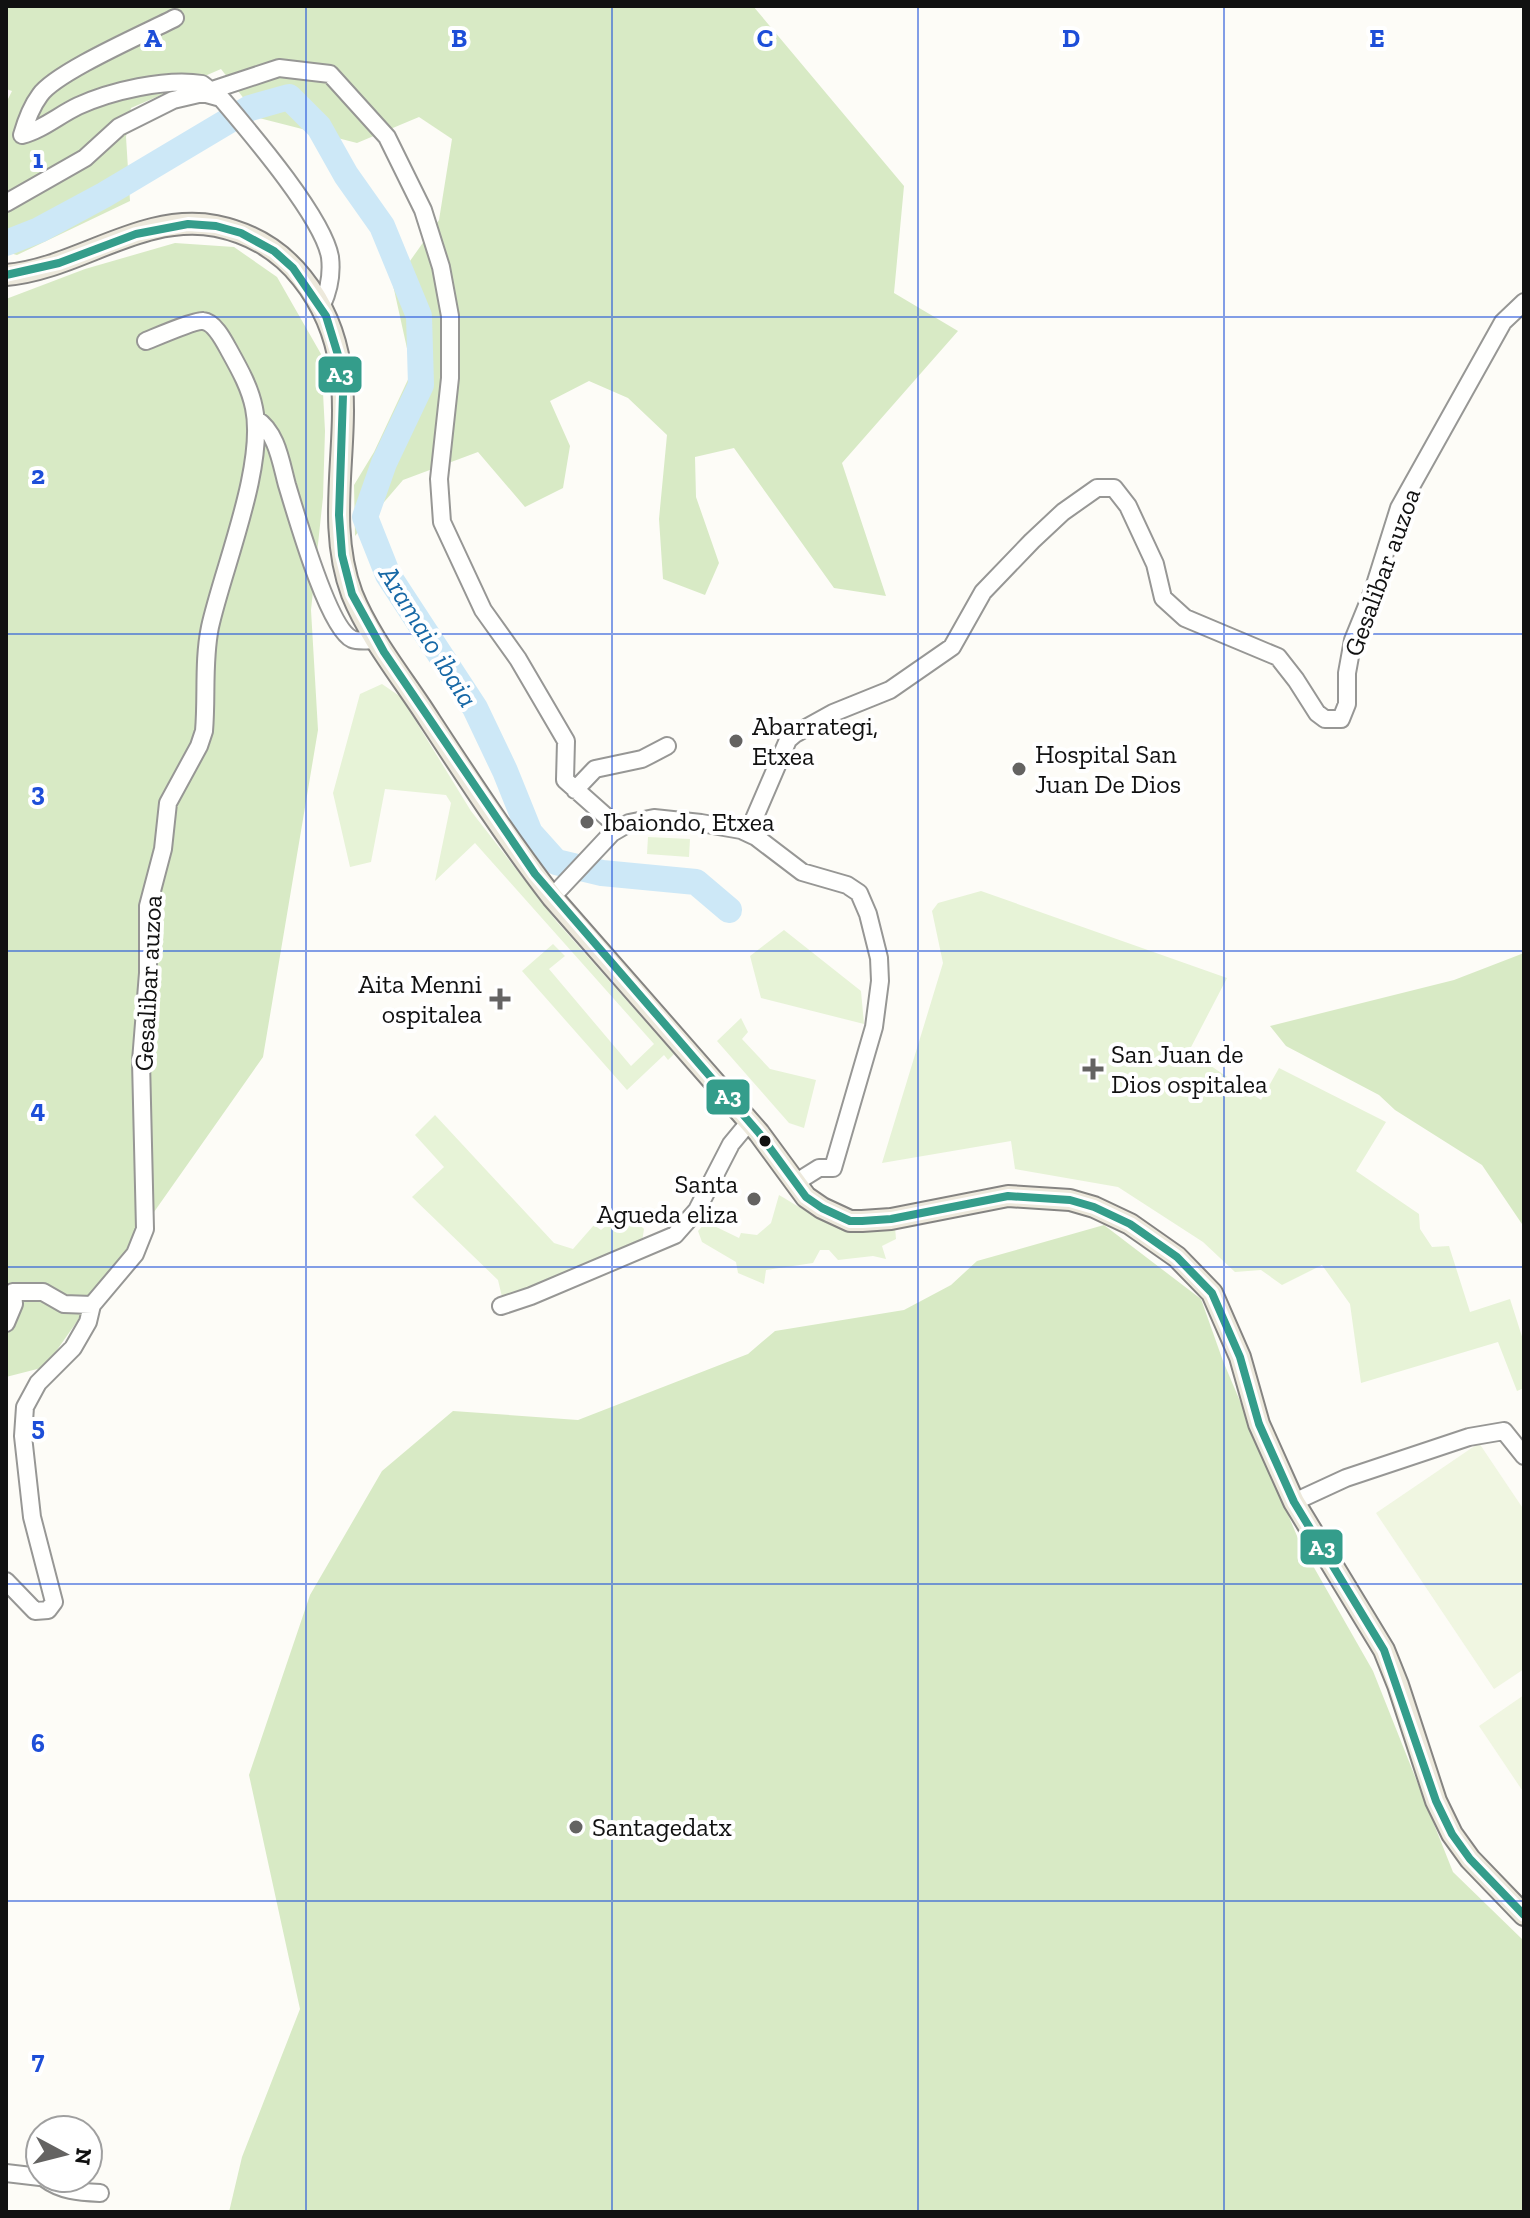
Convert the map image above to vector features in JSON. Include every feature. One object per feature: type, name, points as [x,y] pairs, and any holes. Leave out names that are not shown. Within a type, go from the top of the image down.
[{"type":"main road","points":[[6,275],[39,270],[141,232],[188,225],[212,225],[257,239],[295,269],[322,305],[332,333],[344,399],[341,549],[353,595],[377,640],[519,855],[552,897],[772,1147],[806,1197],[822,1208],[850,1221],[891,1219],[1008,1196],[1070,1200],[1094,1207],[1130,1224],[1177,1257],[1212,1293],[1240,1357],[1259,1424],[1294,1502],[1384,1650],[1436,1801],[1452,1834],[1470,1859],[1524,1915]]},
{"type":"street","points":[[175,18],[80,67],[41,93],[27,117],[22,135],[34,132],[79,105],[116,93],[174,82],[202,84],[206,87],[203,93]]},
{"type":"street","points":[[6,203],[85,158],[119,127],[173,100],[279,68],[330,74],[387,137],[423,210],[441,267],[450,316],[450,378],[439,479],[442,522],[483,610],[518,659],[566,741],[570,785],[619,828]]},
{"type":"street","points":[[203,93],[221,98],[311,214],[330,256],[329,290],[322,305]]},
{"type":"street","name":"Gesalibar auzoa","points":[[748,833],[788,740],[833,713],[890,690],[952,647],[983,592],[1063,512],[1097,488],[1114,488],[1128,506],[1155,564],[1163,598],[1185,618],[1278,657],[1317,713],[1325,719],[1341,719],[1347,704],[1347,673],[1353,640],[1373,591],[1399,508],[1503,322],[1524,302]]},
{"type":"street","name":"Gesalibar auzoa","points":[[6,1581],[32,1610],[45,1612],[54,1602],[32,1517],[23,1412],[38,1383],[73,1348],[88,1322],[92,1305],[135,1254],[145,1229],[141,1061],[148,973],[148,906],[163,849],[167,806],[204,731],[208,638],[248,486],[253,455],[256,419],[246,382],[223,339],[209,323],[200,321],[146,341]]},
{"type":"street","name":"Gesalibar auzoa","points":[[256,419],[274,442],[334,619],[352,639],[377,640]]},
{"type":"street","points":[[570,785],[595,769],[642,759],[667,746]]},
{"type":"street","points":[[552,897],[619,828],[654,818],[701,823],[748,833],[802,872],[847,885],[859,893],[868,914],[879,958],[880,981],[874,1027],[833,1168],[819,1168],[795,1183]]},
{"type":"street","points":[[501,1306],[675,1235],[697,1210],[731,1144],[750,1121]]},
{"type":"street","points":[[6,1323],[14,1304],[13,1292],[43,1292],[64,1304],[92,1305]]},
{"type":"street","points":[[1294,1502],[1346,1478],[1493,1432],[1504,1431],[1524,1456]]},
{"type":"green space","points":[[6,6],[753,6],[904,186],[894,293],[958,331],[842,463],[886,596],[834,588],[734,448],[695,457],[696,497],[719,563],[705,595],[663,579],[659,519],[667,435],[628,398],[589,381],[550,401],[570,446],[563,488],[525,507],[478,452],[403,480],[355,536],[354,485],[374,452],[412,371],[393,285],[439,220],[452,139],[419,117],[357,143],[259,118],[221,69],[131,108],[126,137],[130,201],[17,255],[6,252],[6,103],[12,91],[6,89]]},
{"type":"green space","points":[[175,243],[234,247],[277,277],[321,354],[325,431],[323,497],[311,610],[318,730],[263,1057],[45,1367],[6,1377],[6,299],[85,269]]},
{"type":"green space","points":[[382,684],[401,697],[471,811],[557,922],[674,1054],[668,1060],[664,1055],[627,1090],[522,971],[553,944],[565,956],[549,969],[631,1066],[654,1044],[475,843],[435,881],[451,803],[446,795],[385,789],[371,862],[350,867],[333,793],[360,694]]},
{"type":"green space","points":[[648,837],[690,839],[689,857],[647,854]]},
{"type":"green space","points":[[981,891],[1227,978],[1189,1051],[1261,1100],[1279,1068],[1386,1122],[1356,1171],[1419,1214],[1420,1229],[1432,1247],[1449,1246],[1470,1312],[1510,1299],[1524,1343],[1524,1388],[1517,1391],[1498,1342],[1361,1383],[1350,1304],[1322,1265],[1282,1285],[1261,1270],[1235,1272],[1203,1242],[1118,1187],[1015,1169],[1011,1141],[882,1163],[943,963],[932,911],[938,903]]},
{"type":"green space","points":[[784,930],[861,991],[864,1024],[761,998],[750,956]]},
{"type":"green space","points":[[1524,953],[1524,1227],[1482,1165],[1395,1110],[1379,1095],[1286,1046],[1270,1026],[1454,980]]},
{"type":"green space","points":[[741,1018],[748,1032],[742,1039],[770,1069],[816,1080],[804,1128],[789,1123],[717,1041]]},
{"type":"green space","points":[[435,1115],[554,1243],[573,1249],[594,1225],[601,1230],[625,1210],[644,1229],[642,1242],[502,1297],[498,1280],[412,1197],[444,1167],[415,1135]]},
{"type":"green space","points":[[779,1195],[846,1229],[895,1227],[896,1239],[882,1246],[886,1259],[873,1256],[838,1260],[829,1250],[820,1250],[813,1263],[766,1270],[764,1284],[738,1273],[736,1262],[702,1242],[698,1231],[706,1222],[739,1238],[741,1233],[757,1235],[771,1223]]},
{"type":"green space","points":[[1104,1225],[1201,1299],[1223,1361],[1300,1543],[1373,1671],[1453,1872],[1524,1941],[1524,2212],[229,2212],[242,2157],[300,2009],[249,1775],[310,1595],[382,1471],[453,1411],[578,1420],[748,1354],[775,1331],[904,1310],[951,1285],[977,1261]]},
{"type":"green space","points":[[1479,1443],[1524,1510],[1524,1669],[1494,1689],[1376,1513]]},
{"type":"green space","points":[[1524,1695],[1524,1793],[1479,1726]]},
{"type":"waterway","name":"Aramaio ibaia","points":[[6,243],[39,230],[104,195],[250,108],[289,97],[319,127],[346,175],[382,226],[419,316],[421,385],[384,463],[365,517],[388,575],[475,708],[530,833],[556,862],[602,873],[696,882],[729,910]]},
{"type":"transit line","name":"A3","points":[[6,275],[59,263],[136,234],[188,224],[216,226],[241,233],[274,251],[293,268],[326,316],[338,355],[343,395],[339,515],[342,555],[352,594],[384,652],[535,874],[759,1133],[806,1197],[822,1208],[850,1221],[862,1221],[891,1219],[1008,1196],[1070,1200],[1094,1207],[1130,1224],[1177,1257],[1212,1293],[1240,1357],[1259,1424],[1294,1502],[1384,1650],[1436,1801],[1452,1834],[1470,1859],[1524,1915]]},
{"type":"place","name":"Abarrategi, Etxea","points":[[736,741]]},
{"type":"place","name":"Hospital San Juan De Dios","points":[[1019,769]]},
{"type":"place","name":"Ibaiondo, Etxea","points":[[587,822]]},
{"type":"place","name":"Aita Menni ospitalea","points":[[500,999]]},
{"type":"place","name":"San Juan de Dios ospitalea","points":[[1093,1069]]},
{"type":"place","name":"Santa Agueda eliza","points":[[754,1199]]},
{"type":"place","name":"Santagedatx","points":[[576,1827]]}]
